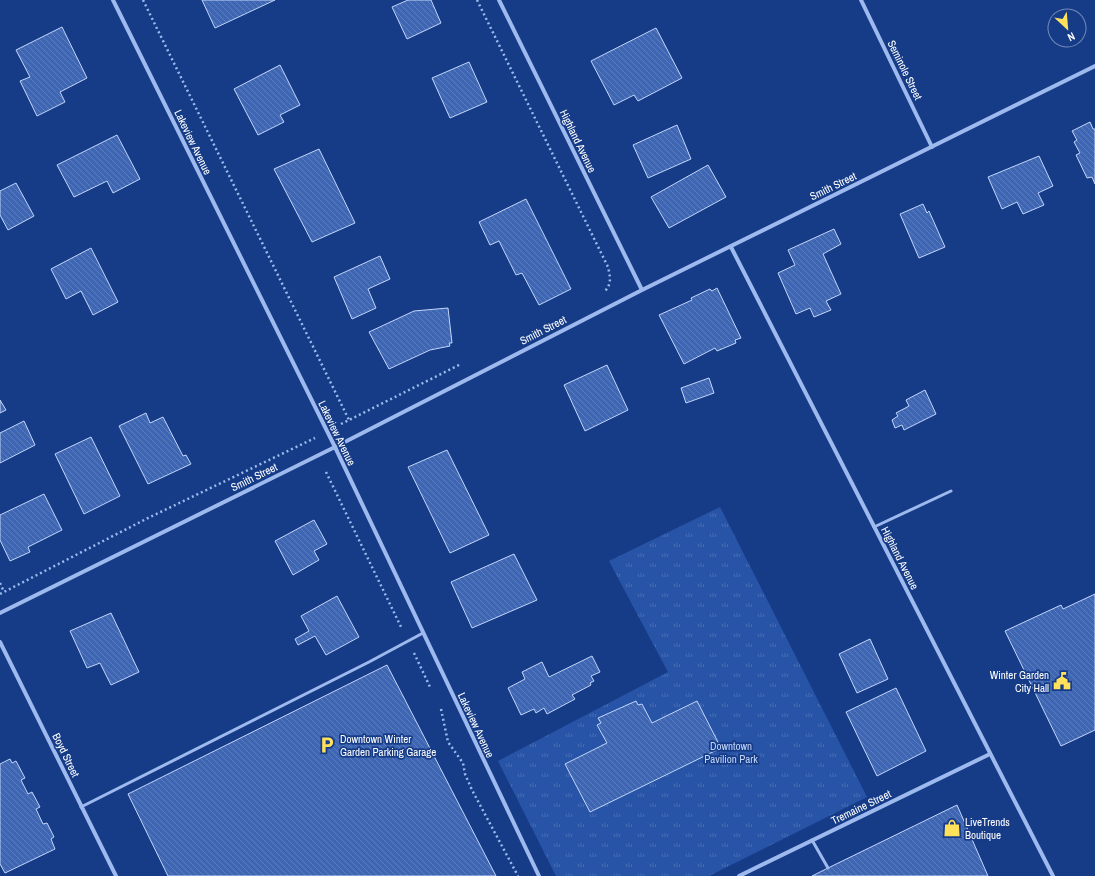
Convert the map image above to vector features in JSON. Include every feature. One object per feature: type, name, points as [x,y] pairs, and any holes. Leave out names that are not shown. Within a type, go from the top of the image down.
[{"type":"street","name":"Lakeview Avenue","points":[[113,0],[326,432],[335,447],[539,876]]},
{"type":"street","name":"Highland Avenue","points":[[499,0],[642,290]]},
{"type":"street","name":"Seminole Street","points":[[861,0],[932,147]]},
{"type":"street","name":"Smith Street","points":[[0,613],[335,447],[642,290],[1095,66]]},
{"type":"street","name":"Highland Avenue","points":[[731,247],[1053,876]]},
{"type":"street","name":"Boyd Street","points":[[0,642],[116,876]]},
{"type":"street","name":"Tremaine Street","points":[[739,876],[990,754]]},
{"type":"lane","points":[[874,528],[951,491]]},
{"type":"lane","points":[[81,807],[423,633]]},
{"type":"lane","points":[[812,840],[828,868]]},
{"type":"path","points":[[143,0],[349,420]]},
{"type":"path","points":[[477,0],[608,267],[611,278],[607,289],[602,292]]},
{"type":"path","points":[[0,594],[141,522],[326,432],[465,362]]},
{"type":"path","points":[[326,472],[431,689]]},
{"type":"path","points":[[0,583],[4,592]]},
{"type":"path","points":[[438,703],[442,710],[448,742],[463,762],[465,774],[472,790],[518,876]]},
{"type":"green space","name":"Downtown Pavilion Park","points":[[720,507],[867,797],[709,876],[556,876],[498,761],[668,672],[609,561]]},
{"type":"building","points":[[202,0],[275,0],[215,28]]},
{"type":"building","points":[[408,0],[431,0],[441,23],[407,39],[392,7]]},
{"type":"building","points":[[62,27],[87,78],[60,92],[65,102],[37,116],[20,81],[30,77],[16,50]]},
{"type":"building","points":[[656,28],[682,78],[638,101],[634,95],[614,105],[591,61]]},
{"type":"building","points":[[469,62],[487,102],[450,118],[432,78]]},
{"type":"building","points":[[280,65],[300,105],[280,115],[284,122],[258,135],[234,89]]},
{"type":"building","points":[[1090,122],[1093,129],[1095,129],[1095,184],[1092,177],[1087,178],[1076,155],[1080,153],[1074,142],[1077,140],[1072,131]]},
{"type":"building","points":[[677,125],[691,159],[648,178],[633,145]]},
{"type":"building","points":[[117,135],[140,179],[113,193],[107,181],[74,197],[57,165]]},
{"type":"building","points":[[319,149],[355,223],[312,242],[274,169]]},
{"type":"building","points":[[1039,156],[1053,186],[1038,193],[1044,205],[1023,214],[1017,202],[1002,209],[988,177]]},
{"type":"building","points":[[708,165],[726,197],[669,228],[651,197]]},
{"type":"building","points":[[16,183],[34,216],[8,230],[0,215],[0,191]]},
{"type":"building","points":[[526,199],[571,289],[539,305],[522,273],[516,275],[499,241],[490,245],[479,222]]},
{"type":"building","points":[[923,204],[927,213],[929,211],[945,247],[919,258],[900,214]]},
{"type":"building","points":[[834,229],[841,244],[823,254],[841,294],[826,301],[831,310],[814,317],[810,308],[796,314],[778,273],[795,265],[788,250]]},
{"type":"building","points":[[91,248],[118,302],[93,315],[81,291],[66,299],[51,269]]},
{"type":"building","points":[[380,256],[390,279],[368,289],[376,308],[352,319],[334,277]]},
{"type":"building","points":[[717,288],[741,338],[735,340],[736,343],[717,351],[715,348],[684,364],[659,315],[692,300],[691,298],[710,289],[712,291]]},
{"type":"building","points":[[448,308],[452,343],[449,343],[450,346],[430,350],[389,369],[369,332],[414,311]]},
{"type":"building","points":[[607,365],[628,410],[585,431],[564,385]]},
{"type":"building","points":[[709,378],[714,393],[686,403],[681,388]]},
{"type":"building","points":[[925,390],[936,414],[904,430],[902,425],[895,428],[892,420],[898,416],[896,413],[909,406],[906,400]]},
{"type":"building","points":[[0,400],[6,410],[0,413]]},
{"type":"building","points":[[146,413],[150,423],[163,417],[183,456],[186,455],[191,464],[148,484],[119,426]]},
{"type":"building","points":[[24,421],[35,445],[0,463],[0,433]]},
{"type":"building","points":[[91,437],[120,496],[84,514],[55,454]]},
{"type":"building","points":[[447,450],[489,535],[450,553],[408,467]]},
{"type":"building","points":[[44,494],[62,530],[28,547],[30,552],[10,561],[0,540],[0,515]]},
{"type":"building","points":[[314,520],[327,544],[314,551],[319,560],[293,575],[275,541]]},
{"type":"building","points":[[514,554],[537,600],[472,628],[451,582]]},
{"type":"building","name":"Winter Garden City Hall","points":[[1095,594],[1095,730],[1061,746],[1005,631],[1061,605],[1063,609]]},
{"type":"building","points":[[337,596],[359,637],[326,655],[315,636],[298,645],[295,639],[309,631],[301,616]]},
{"type":"building","points":[[111,613],[139,672],[111,685],[100,663],[87,668],[70,631]]},
{"type":"building","points":[[870,639],[888,679],[857,693],[839,654]]},
{"type":"building","points":[[592,656],[600,672],[591,676],[594,681],[590,683],[591,685],[572,695],[575,699],[547,714],[544,708],[536,713],[534,709],[521,715],[508,688],[525,679],[522,672],[542,662],[549,677]]},
{"type":"building","name":"Downtown Winter Garden Parking Garage","points":[[387,665],[496,876],[168,876],[128,794]]},
{"type":"building","points":[[896,688],[926,751],[877,776],[846,712]]},
{"type":"building","points":[[636,701],[638,705],[642,704],[652,723],[697,701],[721,748],[590,812],[565,764],[607,743],[597,725],[601,723],[598,718]]},
{"type":"building","points":[[10,759],[12,763],[16,761],[25,778],[21,780],[28,794],[32,792],[40,807],[36,809],[43,824],[47,823],[54,837],[51,839],[55,849],[5,873],[0,864],[0,764]]},
{"type":"building","points":[[957,805],[988,876],[812,876],[828,868]]},
{"type":"place","name":"Winter Garden City Hall","points":[[1062,681]]},
{"type":"place","name":"Downtown Winter Garden Parking Garage","points":[[327,745]]},
{"type":"place","name":"LiveTrends Boutique","points":[[952,828]]}]
